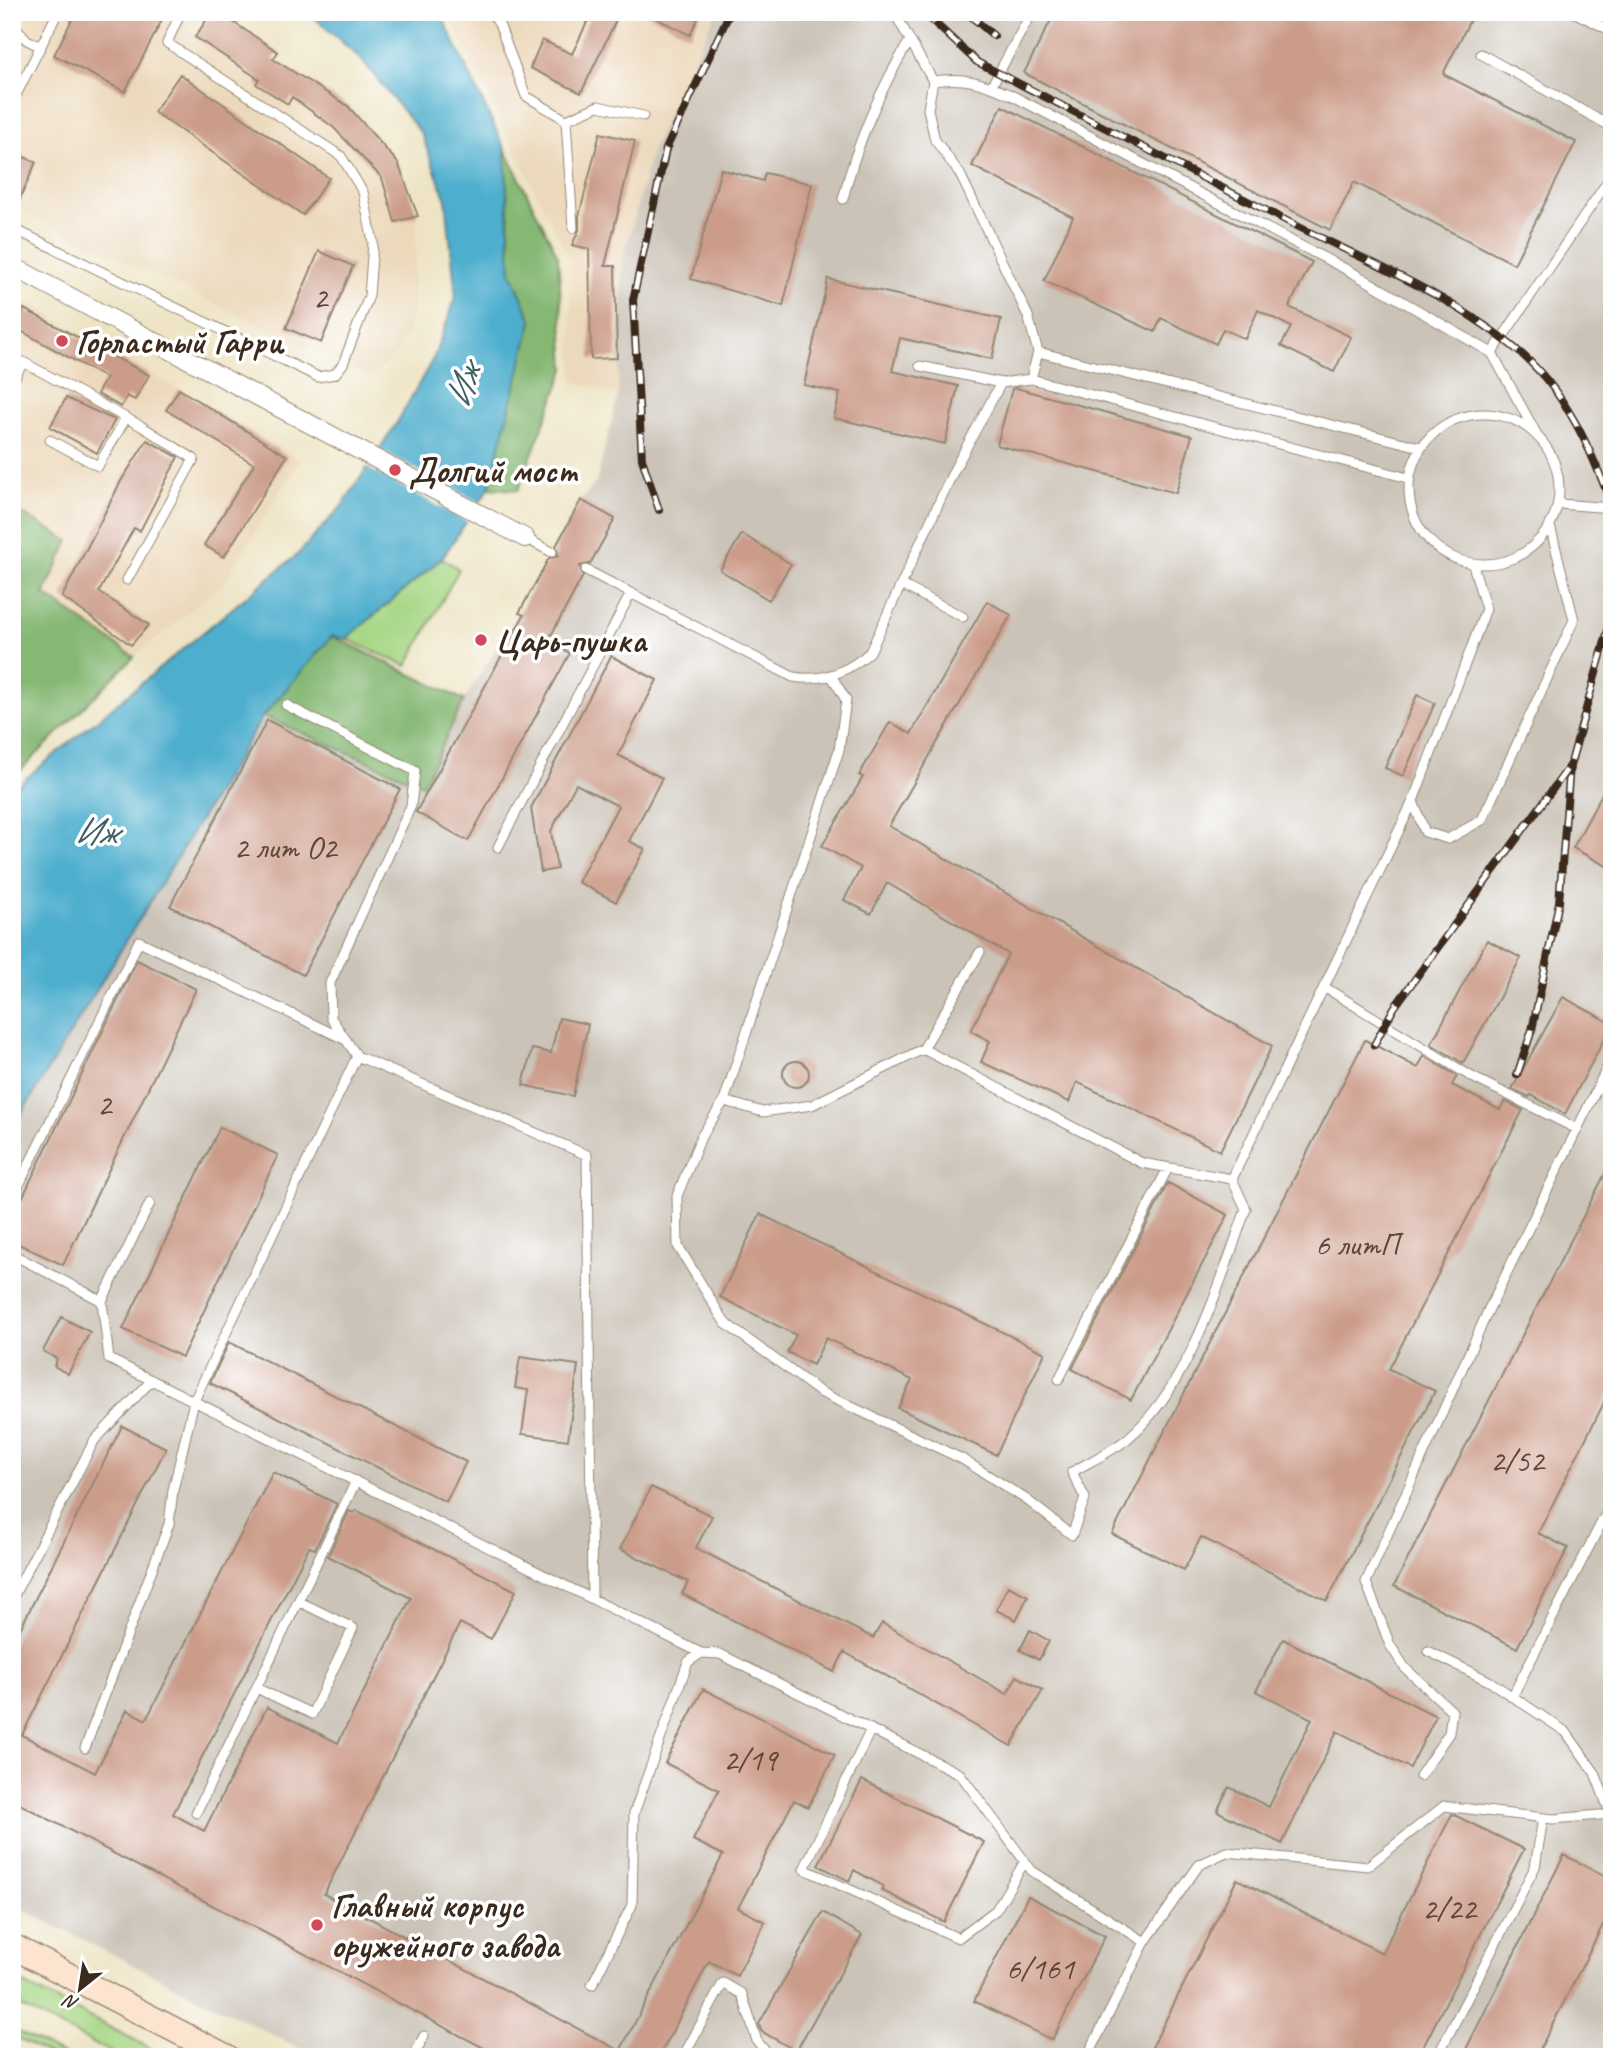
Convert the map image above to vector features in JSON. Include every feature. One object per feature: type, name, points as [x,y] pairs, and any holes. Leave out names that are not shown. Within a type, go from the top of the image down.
[{"type":"main road","points":[[12,1946],[227,2057]]},
{"type":"street","points":[[12,266],[525,538]]},
{"type":"lane","points":[[12,103],[58,12]]},
{"type":"lane","points":[[12,228],[318,377],[335,374],[343,365],[369,296],[373,242],[363,192],[341,156],[167,43],[181,12]]},
{"type":"lane","points":[[491,12],[499,24],[526,96],[566,120]]},
{"type":"lane","points":[[894,12],[933,81],[928,109],[935,140],[960,174],[1028,316],[1038,352],[1031,379]]},
{"type":"lane","points":[[991,87],[1032,12]]},
{"type":"lane","points":[[1573,12],[1612,30]]},
{"type":"lane","points":[[12,23],[27,40],[41,47]]},
{"type":"lane","points":[[843,199],[855,150],[885,80],[910,40]]},
{"type":"lane","points":[[1481,54],[1612,127]]},
{"type":"lane","points":[[933,81],[971,78],[991,87],[1355,274],[1492,354],[1536,433],[1552,454],[1561,480],[1559,504],[1550,526],[1522,556],[1473,565],[1436,549],[1413,517],[1408,478],[1420,447],[1444,424],[1475,413],[1508,416],[1536,433]]},
{"type":"lane","points":[[566,120],[598,106],[643,116]]},
{"type":"lane","points":[[566,120],[573,228]]},
{"type":"lane","points":[[1492,354],[1612,175]]},
{"type":"lane","points":[[1038,352],[1420,447]]},
{"type":"lane","points":[[12,356],[127,418],[194,459],[127,580]]},
{"type":"lane","points":[[12,383],[23,362]]},
{"type":"lane","points":[[920,366],[1001,383],[1031,379],[1408,478]]},
{"type":"lane","points":[[586,570],[793,677],[814,680],[857,664],[870,652],[954,470],[1001,383]]},
{"type":"lane","points":[[50,440],[98,466],[127,418]]},
{"type":"lane","points":[[1559,504],[1612,508]]},
{"type":"lane","points":[[1413,801],[1425,832],[1448,839],[1482,820],[1574,620],[1550,526]]},
{"type":"lane","points":[[525,538],[552,552]]},
{"type":"lane","points":[[1232,1179],[1413,801],[1486,609],[1473,565]]},
{"type":"lane","points":[[902,585],[963,617]]},
{"type":"lane","points":[[498,847],[631,593]]},
{"type":"lane","points":[[831,675],[846,700],[839,750],[724,1101],[701,1137],[677,1196],[678,1247],[724,1323],[820,1392],[962,1459],[1027,1500],[1072,1535],[1085,1498],[1072,1472],[1127,1439],[1171,1389],[1217,1290],[1246,1209],[1232,1179]]},
{"type":"lane","points":[[286,705],[415,771],[411,806],[330,983],[331,1018],[357,1056],[587,1155],[592,1598]]},
{"type":"lane","points":[[12,1199],[139,941],[346,1040]]},
{"type":"lane","points":[[724,1101],[763,1112],[812,1105],[923,1049],[980,952]]},
{"type":"lane","points":[[1324,987],[1472,1077],[1577,1129]]},
{"type":"lane","points":[[923,1049],[1142,1163],[1232,1179]]},
{"type":"lane","points":[[85,1748],[169,1524],[173,1490],[194,1401],[357,1056]]},
{"type":"lane","points":[[1420,1776],[1449,1733],[1452,1711],[1405,1668],[1390,1644],[1366,1582],[1488,1311],[1612,1058]]},
{"type":"lane","points":[[1059,1379],[1168,1168]]},
{"type":"lane","points":[[150,1203],[102,1301],[109,1359],[701,1653],[720,1654],[960,1774],[1032,1871],[1145,1942]]},
{"type":"lane","points":[[12,1254],[102,1301]]},
{"type":"lane","points":[[12,1599],[94,1441],[152,1380]]},
{"type":"lane","points":[[196,1813],[356,1481]]},
{"type":"lane","points":[[1512,1697],[1612,1502]]},
{"type":"lane","points":[[256,1688],[312,1714],[353,1628],[298,1601]]},
{"type":"lane","points":[[1087,2057],[1145,1942],[1199,1865],[1226,1852],[1368,1866],[1444,1806],[1543,1818],[1611,1814],[1595,1773],[1566,1732],[1489,1681],[1428,1651]]},
{"type":"lane","points":[[592,1985],[632,1905],[634,1813],[688,1662],[701,1653]]},
{"type":"lane","points":[[871,1729],[804,1869],[958,1938],[996,1910],[1025,1861]]},
{"type":"lane","points":[[1437,2057],[1535,1867],[1543,1818]]},
{"type":"lane","points":[[683,2057],[723,1983],[742,1994],[757,2041],[770,2057]]},
{"type":"lane","points":[[413,2057],[424,2036]]},
{"type":"shaded area","points":[[12,12],[218,12],[273,59],[348,106],[398,162],[418,216],[412,319],[398,352],[370,378],[12,207]]},
{"type":"shaded area","points":[[447,12],[716,12],[652,149],[622,264],[618,396],[573,381],[570,260]]},
{"type":"shaded area","points":[[716,12],[1612,12],[1612,2057],[317,2057],[12,1904],[12,1129],[263,716],[423,785],[464,700],[519,613],[581,500],[596,483],[618,396],[622,265],[652,149]]},
{"type":"shaded area","points":[[12,293],[300,460],[224,583],[134,657],[44,594],[69,541],[12,508]]},
{"type":"green space","points":[[505,149],[558,256],[565,369],[518,490],[489,488],[532,321],[511,272]]},
{"type":"green space","points":[[12,508],[69,541],[44,594],[134,657],[12,779]]},
{"type":"green space","points":[[442,558],[459,569],[407,666],[346,639]]},
{"type":"green space","points":[[332,636],[464,700],[423,785],[263,716]]},
{"type":"green space","points":[[12,1978],[168,2057],[120,2057],[12,2002]]},
{"type":"green space","points":[[12,2029],[67,2057],[53,2057],[12,2036]]},
{"type":"water","name":"Иж","points":[[308,12],[440,12],[505,149],[511,272],[532,321],[489,488],[442,558],[346,639],[332,636],[263,716],[12,1129],[12,790],[298,554],[342,506],[398,421],[434,357],[456,297],[446,200],[421,133],[360,58]]},
{"type":"pier","points":[[376,448],[482,504],[470,523],[364,466]]},
{"type":"building","points":[[76,12],[166,12],[125,92],[54,55]]},
{"type":"building","points":[[212,12],[218,12],[278,52],[273,59],[348,106],[398,163],[418,216],[395,222],[382,178],[333,127],[292,97],[288,104],[256,84],[259,79],[195,37]]},
{"type":"building","points":[[592,12],[620,12],[581,93],[530,68],[542,40],[572,54]]},
{"type":"building","points":[[643,12],[701,12],[690,35]]},
{"type":"building","points":[[1055,12],[1474,12],[1443,74],[1576,142],[1514,264],[1354,182],[1330,230],[1024,73]]},
{"type":"building","points":[[180,74],[329,178],[303,215],[154,112]]},
{"type":"building","points":[[1002,106],[1312,262],[1289,307],[1351,337],[1334,372],[1281,346],[1291,327],[1258,310],[1245,339],[1223,329],[1216,344],[1161,318],[1155,332],[1044,281],[1073,217],[972,166]]},
{"type":"building","points":[[600,133],[635,141],[605,266],[615,266],[617,358],[591,359],[589,249],[572,245],[579,230],[579,216]]},
{"type":"building","points":[[12,152],[36,162],[12,217]]},
{"type":"building","points":[[721,169],[763,181],[765,173],[812,184],[783,306],[691,279]]},
{"type":"building","points":[[319,251],[353,266],[321,343],[286,328]]},
{"type":"building","points":[[828,279],[1001,319],[992,359],[900,338],[892,371],[958,386],[945,444],[834,418],[840,393],[804,385]]},
{"type":"building","points":[[24,309],[149,375],[135,400],[127,396],[121,407],[97,394],[106,378],[14,327]]},
{"type":"building","points":[[179,389],[287,456],[224,557],[204,545],[254,464],[166,410]]},
{"type":"building","points":[[1012,389],[1192,436],[1176,493],[997,445]]},
{"type":"building","points":[[66,398],[115,420],[97,453],[50,427]]},
{"type":"building","points":[[147,440],[178,457],[140,531],[134,528],[99,592],[149,625],[131,645],[62,597],[121,481]]},
{"type":"building","points":[[581,500],[615,519],[590,564],[580,566],[583,576],[548,641],[570,653],[468,841],[416,812],[524,615],[519,613],[549,558],[558,556],[556,546]]},
{"type":"building","points":[[742,534],[791,564],[769,600],[720,570]]},
{"type":"building","points":[[987,601],[1011,615],[889,826],[1272,1046],[1220,1151],[1077,1082],[1069,1102],[981,1062],[990,1041],[971,1031],[1008,954],[887,883],[871,914],[844,900],[861,868],[822,846],[863,777],[859,775],[890,722],[911,734]]},
{"type":"building","points":[[611,656],[657,680],[618,755],[662,778],[629,841],[645,849],[616,902],[578,882],[618,806],[576,784],[551,831],[557,869],[541,872],[531,808]]},
{"type":"building","points":[[1417,695],[1435,703],[1403,776],[1385,768]]},
{"type":"building","points":[[267,720],[400,789],[303,975],[170,906]]},
{"type":"building","points":[[1612,775],[1612,869],[1573,848]]},
{"type":"building","points":[[1487,940],[1521,958],[1463,1063],[1431,1044]]},
{"type":"building","points":[[137,960],[196,989],[63,1265],[12,1241],[12,1219]]},
{"type":"building","points":[[1563,997],[1612,1024],[1565,1114],[1531,1095],[1529,1097],[1512,1089]]},
{"type":"building","points":[[559,1018],[588,1024],[573,1096],[523,1085],[532,1049],[551,1053]]},
{"type":"building","points":[[1365,1040],[1418,1068],[1424,1056],[1457,1076],[1452,1085],[1500,1110],[1505,1101],[1523,1110],[1389,1369],[1435,1391],[1327,1601],[1201,1537],[1184,1570],[1112,1534]]},
{"type":"building","points":[[796,1061],[805,1065],[809,1074],[805,1083],[796,1087],[787,1083],[783,1074],[787,1065]]},
{"type":"building","points":[[220,1127],[278,1155],[182,1357],[123,1329]]},
{"type":"building","points":[[1612,1160],[1612,1387],[1538,1533],[1568,1548],[1517,1648],[1394,1586]]},
{"type":"building","points":[[1168,1183],[1228,1215],[1131,1400],[1072,1369]]},
{"type":"building","points":[[760,1214],[1045,1353],[996,1455],[898,1408],[912,1380],[826,1338],[813,1365],[787,1352],[796,1335],[720,1297]]},
{"type":"building","points":[[61,1317],[90,1332],[68,1374],[54,1366],[57,1359],[43,1351]]},
{"type":"building","points":[[229,1342],[466,1462],[446,1502],[210,1383]]},
{"type":"building","points":[[520,1357],[578,1365],[568,1440],[522,1434],[528,1390],[515,1388]]},
{"type":"building","points":[[122,1426],[166,1448],[22,1735],[95,1773],[127,1710],[146,1720],[273,1472],[337,1504],[315,1549],[309,1547],[173,1814],[204,1831],[267,1707],[338,1743],[411,1598],[328,1556],[349,1511],[354,1513],[356,1510],[516,1591],[491,1639],[460,1623],[324,1894],[620,2051],[723,1855],[693,1840],[719,1790],[665,1763],[703,1689],[835,1755],[808,1807],[794,1800],[738,1908],[765,1922],[737,1976],[709,1961],[659,2057],[501,2057],[12,1800],[12,1645]]},
{"type":"building","points":[[651,1487],[712,1516],[696,1548],[873,1638],[882,1623],[1007,1694],[1017,1676],[1043,1690],[1011,1746],[844,1652],[834,1672],[682,1594],[688,1582],[620,1549]]},
{"type":"building","points":[[1008,1586],[1028,1596],[1016,1620],[996,1610]]},
{"type":"building","points":[[1030,1630],[1049,1641],[1039,1660],[1020,1650]]},
{"type":"building","points":[[1283,1639],[1436,1716],[1410,1768],[1337,1731],[1282,1844],[1217,1811],[1229,1787],[1269,1807],[1312,1719],[1256,1691]]},
{"type":"building","points":[[862,1780],[984,1842],[944,1922],[881,1890],[883,1886],[854,1870],[849,1881],[818,1865]]},
{"type":"building","points":[[1452,1814],[1524,1849],[1418,2057],[1147,2057],[1237,1879],[1382,1953]]},
{"type":"building","points":[[1564,1855],[1612,1879],[1612,1907],[1536,2057],[1462,2057]]},
{"type":"building","points":[[1028,1896],[1105,1936],[1052,2040],[974,2001]]},
{"type":"building","points":[[823,1912],[862,1935],[796,2051],[761,2031],[759,2024]]},
{"type":"railway","points":[[659,510],[642,459],[633,300],[666,149],[730,12]]},
{"type":"railway","points":[[923,12],[977,62],[1411,282],[1498,335],[1524,356],[1554,389],[1587,445],[1612,506]]},
{"type":"railway","points":[[966,12],[994,36]]},
{"type":"railway","points":[[1517,1075],[1532,1030],[1559,902],[1570,766],[1612,616]]},
{"type":"railway","points":[[1374,1045],[1394,1008],[1568,768]]},
{"type":"place","name":"Горластый Гарри","points":[[62,341]]},
{"type":"place","name":"Долгий мост","points":[[395,470]]},
{"type":"place","name":"Царь-пушка","points":[[481,640]]},
{"type":"place","name":"Главный корпус оружейного завода","points":[[317,1925]]}]
